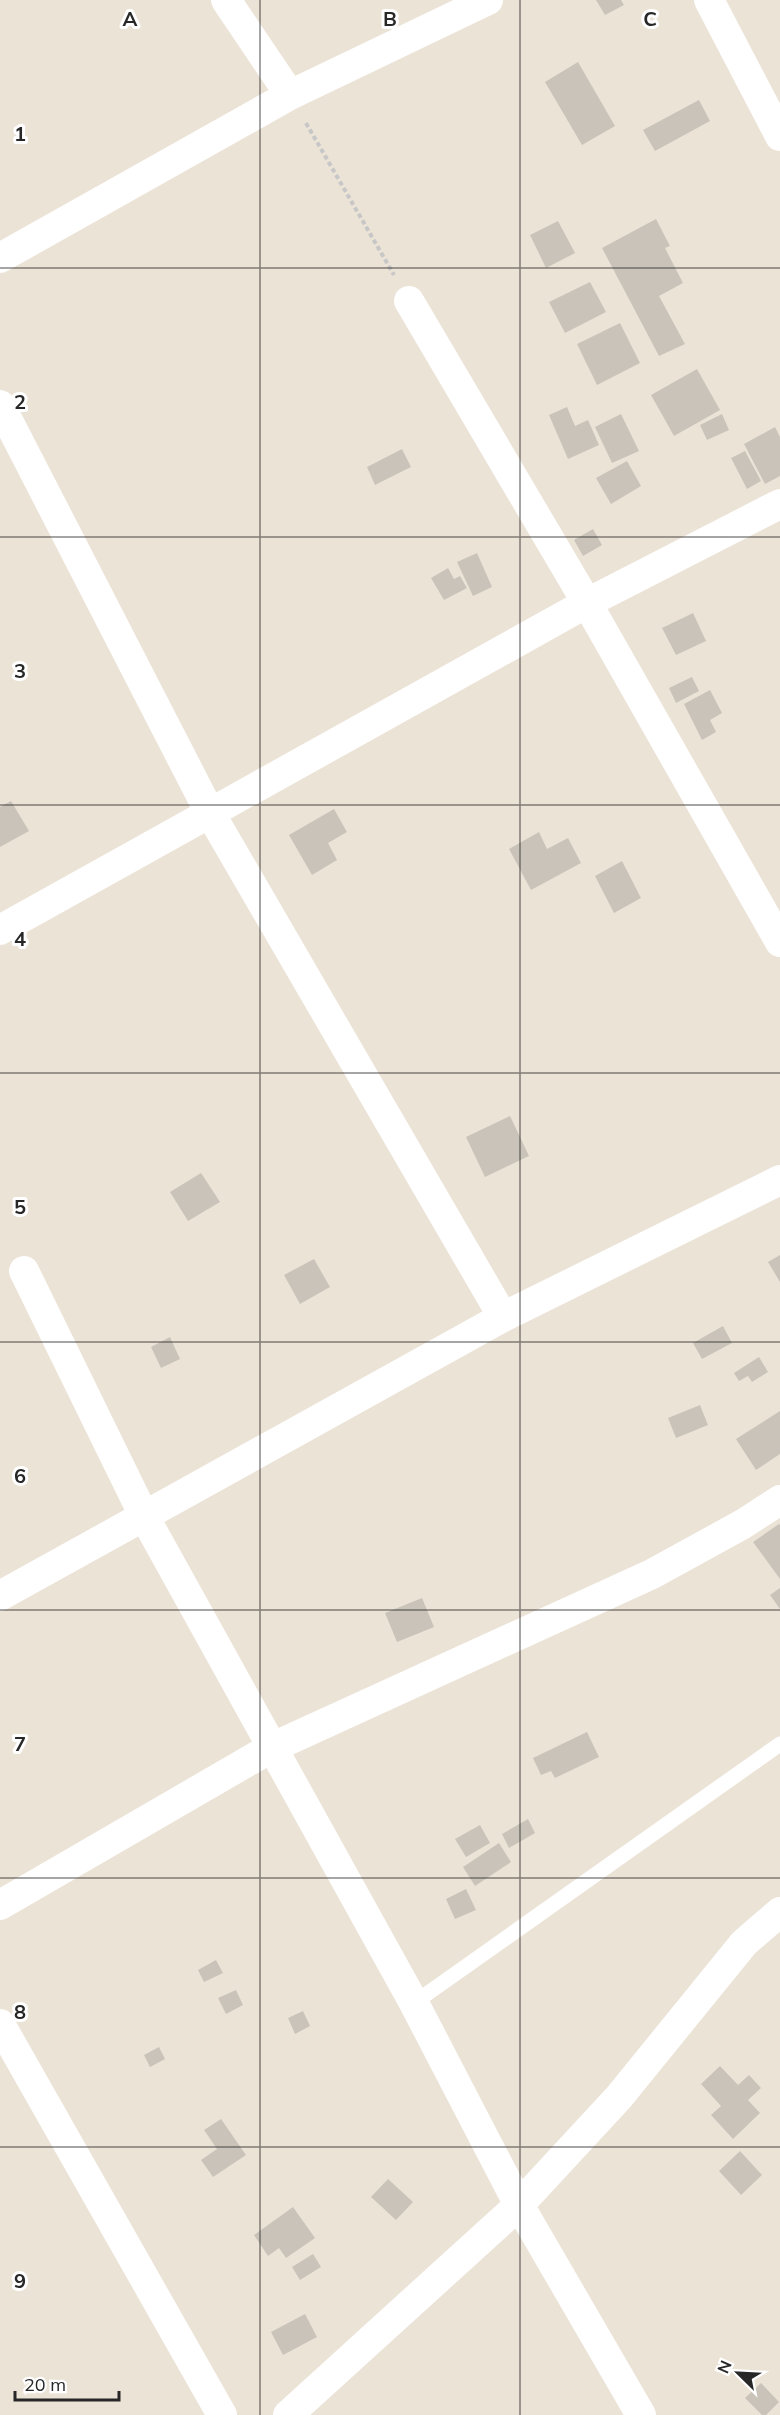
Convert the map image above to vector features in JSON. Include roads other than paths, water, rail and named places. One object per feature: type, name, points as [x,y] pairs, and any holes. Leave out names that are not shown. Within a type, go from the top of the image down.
[{"type":"street","points":[[226,0],[290,95]]},
{"type":"street","points":[[0,258],[290,95],[488,0]]},
{"type":"street","points":[[709,0],[780,136]]},
{"type":"street","points":[[409,302],[587,603],[780,942]]},
{"type":"street","points":[[0,405],[210,813],[503,1317]]},
{"type":"street","points":[[0,930],[587,603],[780,504]]},
{"type":"street","points":[[0,1596],[503,1317],[780,1180]]},
{"type":"street","points":[[24,1271],[144,1516],[414,2003],[519,2205],[641,2415]]},
{"type":"street","points":[[0,1905],[271,1748],[652,1574],[743,1524],[780,1500]]},
{"type":"street","points":[[288,2415],[519,2205],[620,2097],[744,1943],[780,1912]]},
{"type":"street","points":[[0,2025],[222,2415]]},
{"type":"lane","points":[[414,2003],[780,1744]]}]
